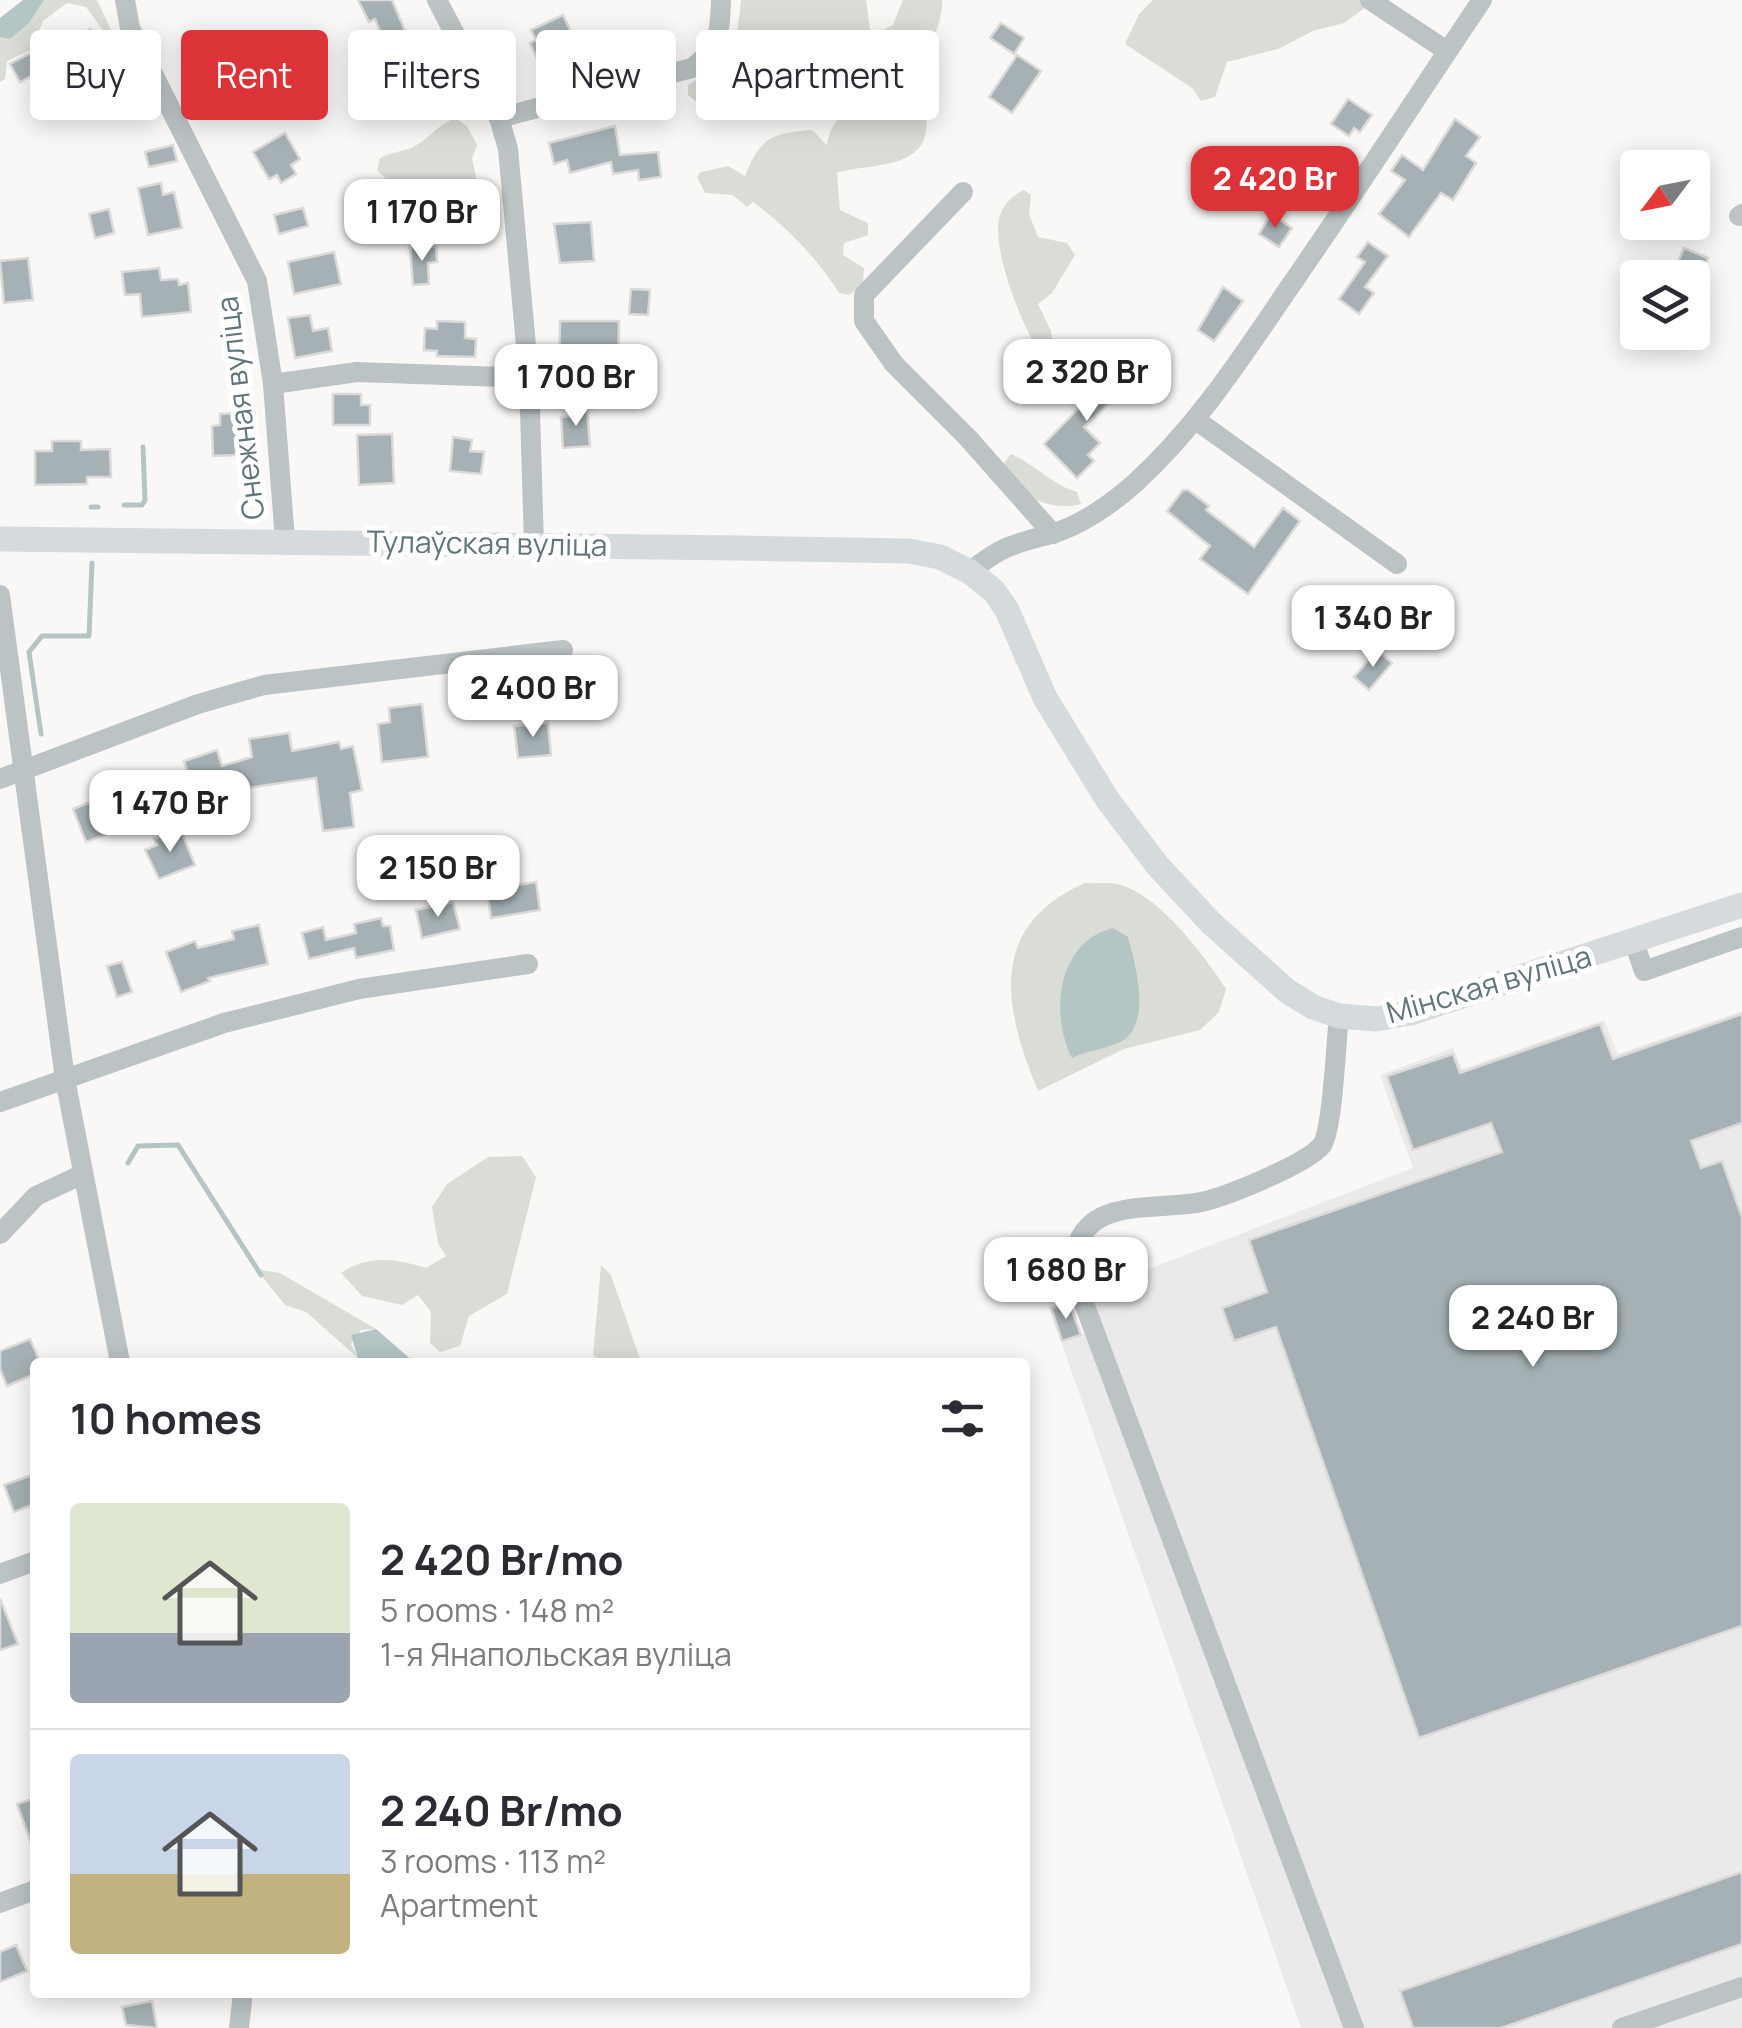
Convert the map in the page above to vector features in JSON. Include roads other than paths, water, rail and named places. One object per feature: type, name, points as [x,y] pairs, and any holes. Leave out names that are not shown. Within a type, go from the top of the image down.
[{"type":"main road","name":"Тулаўская вуліца","points":[[0,539],[910,551],[940,557],[970,572]]},
{"type":"main road","name":"Мінская вуліца","points":[[970,572],[994,592],[1006,610],[1045,698],[1073,747],[1157,864],[1212,924],[1287,990],[1313,1007],[1339,1016],[1376,1019],[1410,1014],[1742,904]]},
{"type":"street","name":"Снежная вуліца","points":[[125,0],[130,28],[257,281],[274,384],[285,540]]},
{"type":"street","points":[[436,0],[452,30]]},
{"type":"street","points":[[516,114],[692,68],[711,54],[720,38],[721,0]]},
{"type":"street","points":[[1370,0],[1447,52]]},
{"type":"street","points":[[970,572],[990,555],[1024,538],[1053,534],[1094,513],[1134,484],[1196,420],[1482,0]]},
{"type":"street","points":[[500,120],[508,150],[529,378],[534,545]]},
{"type":"street","points":[[963,192],[864,295],[864,321],[894,364],[968,438],[1053,534]]},
{"type":"street","points":[[274,384],[356,372],[529,378]]},
{"type":"street","points":[[1196,420],[1397,564]]},
{"type":"street","points":[[0,596],[64,1079],[119,1358]]},
{"type":"street","points":[[0,779],[198,704],[264,685],[563,650]]},
{"type":"street","points":[[1634,942],[1644,971],[1742,937]]},
{"type":"street","points":[[0,1102],[224,1023],[358,988],[528,964]]},
{"type":"street","points":[[1339,1016],[1330,1128],[1321,1146],[1302,1161],[1202,1202],[1121,1209],[1095,1221],[1078,1237],[1072,1270],[1354,2028]]},
{"type":"street","points":[[0,1234],[36,1196],[81,1175]]},
{"type":"street","points":[[0,1574],[30,1564]]},
{"type":"street","points":[[0,1902],[30,1892]]},
{"type":"street","points":[[1622,2028],[1742,1987]]},
{"type":"street","points":[[238,2028],[242,1998]]},
{"type":"waterway","points":[[124,505],[142,505],[145,500],[143,447]]},
{"type":"waterway","points":[[91,507],[98,507]]},
{"type":"waterway","points":[[41,734],[29,652],[42,636],[89,636],[92,563]]},
{"type":"waterway","points":[[128,1163],[138,1146],[178,1145],[261,1275]]}]
